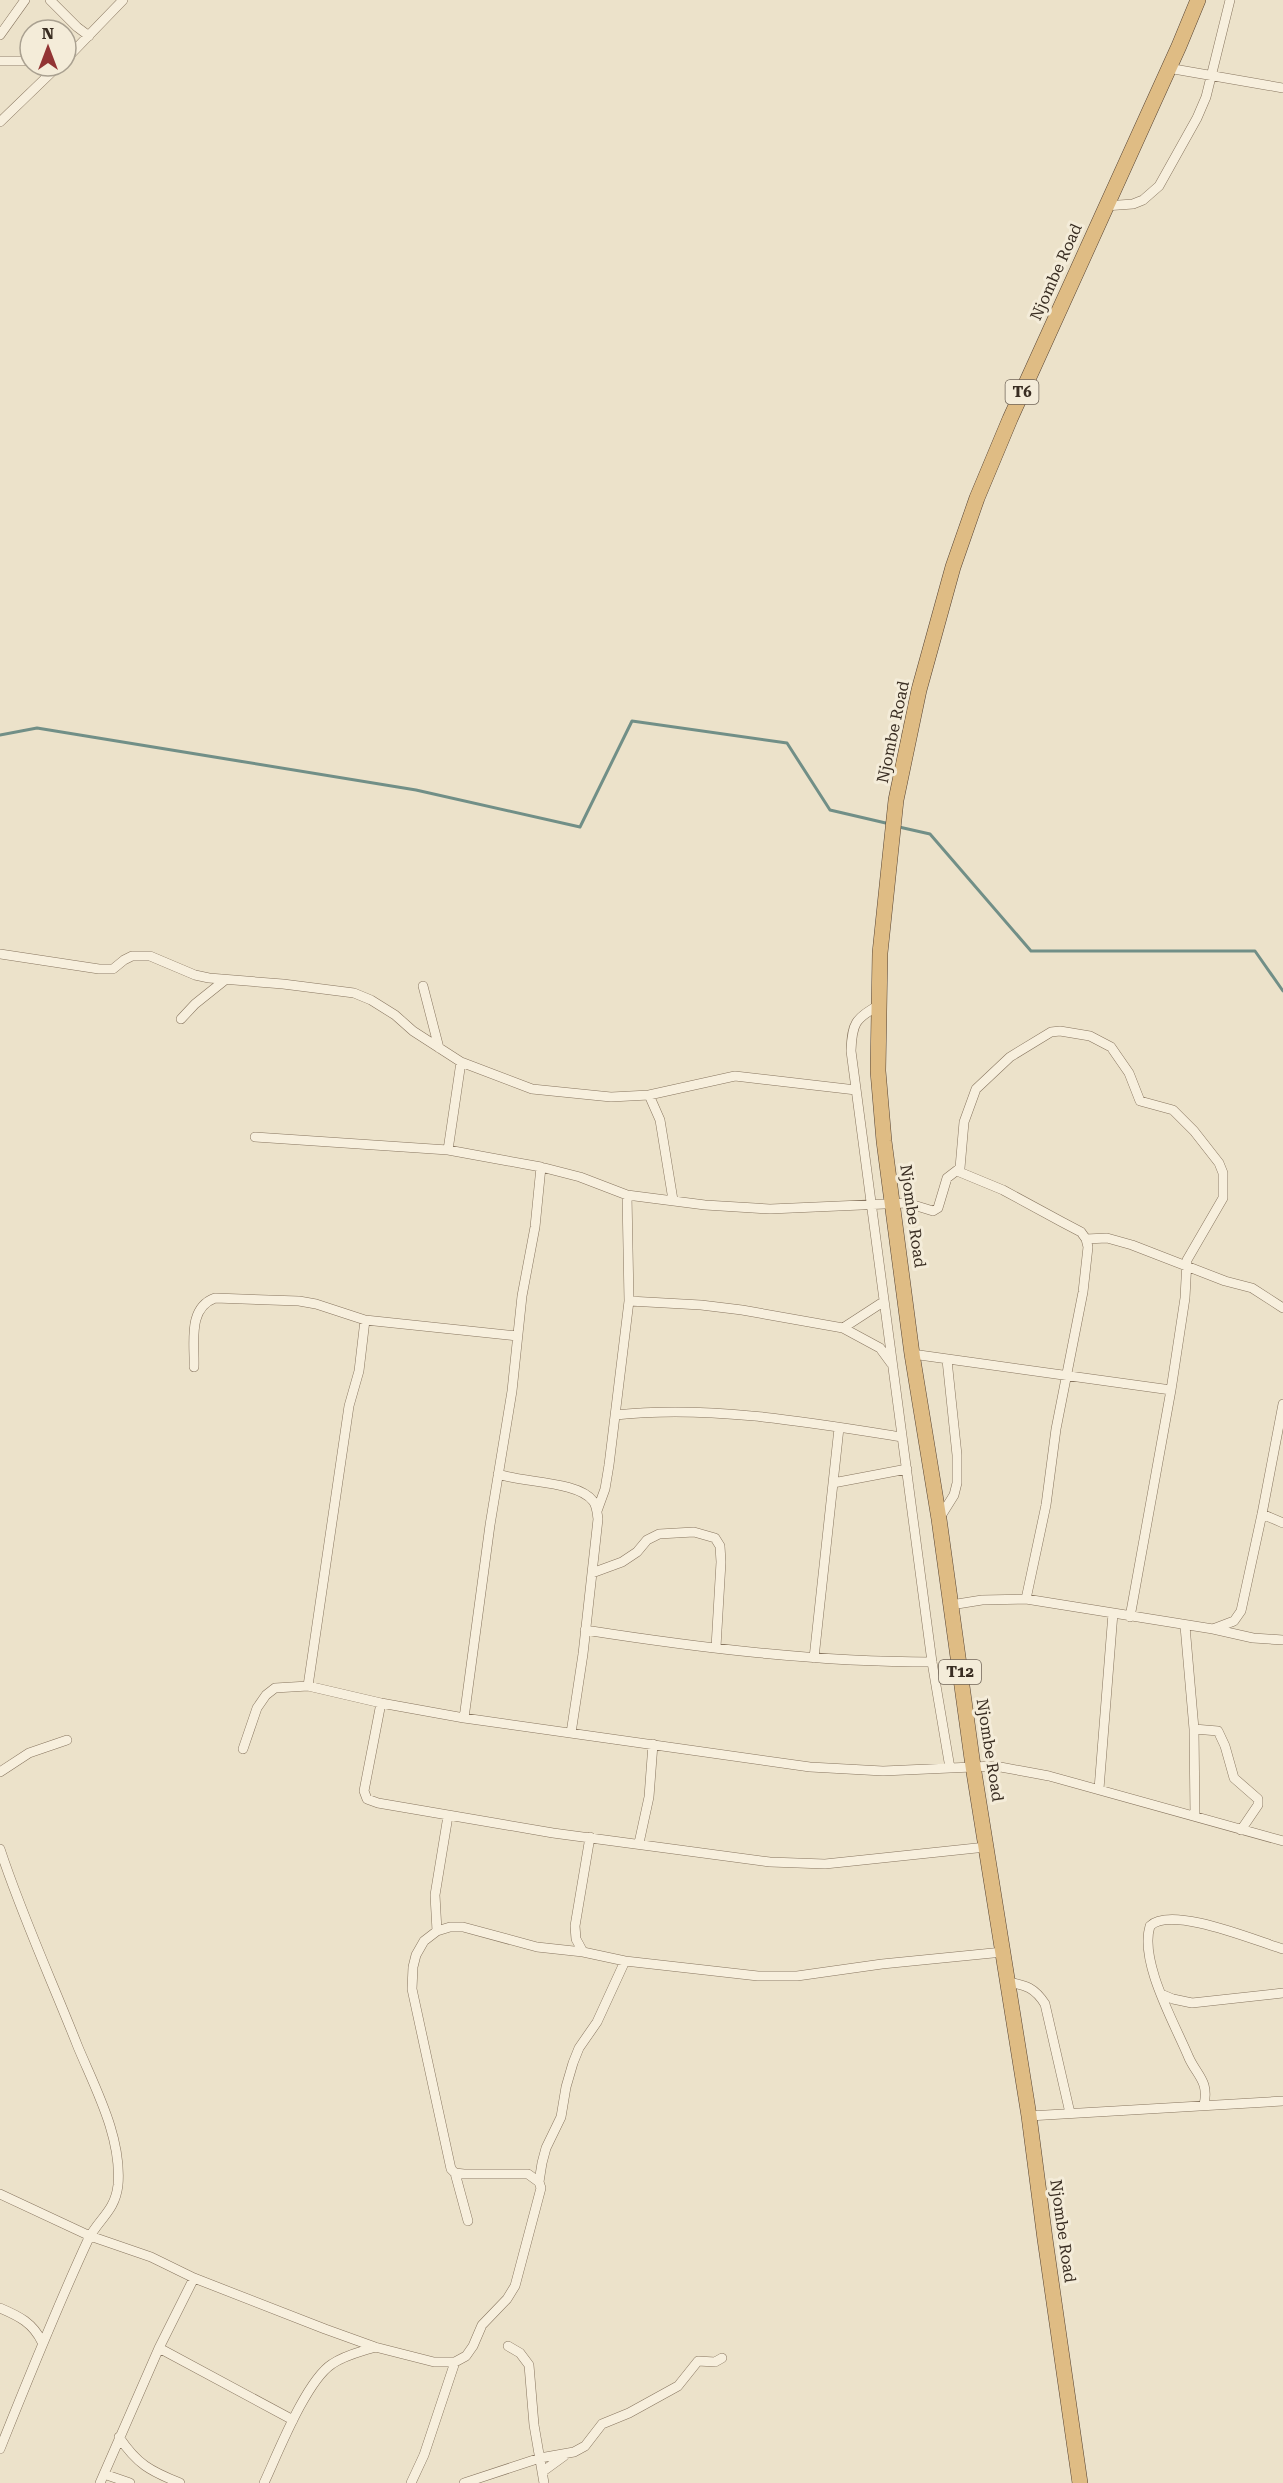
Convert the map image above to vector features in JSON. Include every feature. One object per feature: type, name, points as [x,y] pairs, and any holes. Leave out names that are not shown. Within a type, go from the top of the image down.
[{"type":"highway","name":"Njombe Road","points":[[1080,2483],[1029,2116],[912,1354],[878,1071],[880,953],[896,800],[936,622],[973,508],[1010,419],[1197,0]]},
{"type":"street","points":[[0,35],[25,0]]},
{"type":"street","points":[[50,0],[89,36]]},
{"type":"street","points":[[78,47],[123,0]]},
{"type":"street","points":[[1105,206],[1133,204],[1143,200],[1159,186],[1197,118],[1213,77],[1230,0]]},
{"type":"street","points":[[0,61],[18,61]]},
{"type":"street","points":[[1168,68],[1283,87]]},
{"type":"street","points":[[0,122],[46,78]]},
{"type":"street","points":[[0,954],[99,969],[113,969],[132,956],[150,956],[195,975],[354,993],[372,1000],[395,1015],[413,1031],[461,1062],[532,1089],[611,1097],[649,1095],[735,1076],[856,1090]]},
{"type":"street","points":[[181,1019],[195,1004],[225,980]]},
{"type":"street","points":[[423,986],[439,1048]]},
{"type":"street","points":[[879,1005],[856,1021],[852,1032],[851,1051],[932,1662],[950,1768]]},
{"type":"street","points":[[255,1137],[448,1150],[541,1167],[580,1177],[627,1195],[760,1209],[907,1203],[933,1211],[938,1208],[947,1178],[957,1171],[962,1161],[966,1113],[974,1101],[976,1089],[997,1067],[1052,1032],[1060,1031],[1090,1036],[1105,1042],[1129,1073],[1140,1101],[1165,1107],[1178,1114],[1209,1149],[1223,1173],[1223,1197],[1192,1250],[1187,1267],[1185,1298],[1171,1390],[1130,1617]]},
{"type":"street","points":[[448,1150],[461,1062]]},
{"type":"street","points":[[649,1095],[660,1120],[673,1200]]},
{"type":"street","points":[[464,1718],[512,1391],[517,1336],[535,1227],[541,1167]]},
{"type":"street","points":[[957,1171],[1011,1194],[1081,1232],[1088,1247],[1083,1293],[1065,1376],[1046,1505],[1026,1599]]},
{"type":"street","points":[[571,1733],[592,1573],[597,1511],[605,1489],[629,1301],[627,1195]]},
{"type":"street","points":[[1086,1239],[1117,1240],[1187,1267],[1252,1288],[1283,1308]]},
{"type":"street","points":[[194,1367],[195,1319],[201,1307],[215,1298],[299,1301],[316,1304],[365,1320],[517,1336]]},
{"type":"street","points":[[629,1301],[742,1310],[843,1328],[880,1348],[891,1364]]},
{"type":"street","points":[[843,1328],[883,1302]]},
{"type":"street","points":[[308,1686],[350,1406],[359,1371],[365,1320]]},
{"type":"street","points":[[912,1354],[1171,1390]]},
{"type":"street","points":[[939,1519],[954,1495],[958,1468],[946,1360]]},
{"type":"street","points":[[1213,1629],[1238,1617],[1263,1514],[1283,1404]]},
{"type":"street","points":[[615,1415],[681,1411],[748,1416],[902,1437]]},
{"type":"street","points":[[814,1658],[839,1428]]},
{"type":"street","points":[[833,1483],[908,1469]]},
{"type":"street","points":[[498,1474],[521,1481],[573,1489],[587,1495],[595,1503],[597,1511]]},
{"type":"street","points":[[1263,1514],[1283,1523]]},
{"type":"street","points":[[592,1573],[622,1562],[647,1540],[659,1534],[694,1532],[715,1538],[720,1546],[721,1562],[716,1647]]},
{"type":"street","points":[[951,1605],[982,1600],[1026,1599],[1213,1629],[1253,1638],[1283,1641]]},
{"type":"street","points":[[1099,1789],[1113,1613]]},
{"type":"street","points":[[1185,1626],[1194,1729],[1195,1816]]},
{"type":"street","points":[[585,1630],[657,1641],[814,1658],[877,1662],[932,1662]]},
{"type":"street","points":[[243,1749],[257,1708],[266,1695],[275,1688],[308,1686],[381,1703],[464,1718],[810,1767],[883,1771],[994,1767],[1049,1776],[1283,1841]]},
{"type":"street","points":[[381,1703],[364,1782],[367,1800],[378,1803],[448,1816],[770,1862],[825,1864],[986,1847]]},
{"type":"street","points":[[1194,1729],[1218,1731],[1234,1778],[1257,1799],[1257,1805],[1241,1830]]},
{"type":"street","points":[[0,1772],[29,1753],[68,1740]]},
{"type":"street","points":[[639,1843],[649,1797],[653,1744]]},
{"type":"street","points":[[437,1931],[435,1895],[448,1816]]},
{"type":"street","points":[[583,1952],[576,1940],[575,1926],[590,1837]]},
{"type":"street","points":[[0,1849],[101,2104],[115,2144],[118,2186],[114,2203],[107,2216],[90,2236],[42,2342],[0,2448]]},
{"type":"street","points":[[1204,2104],[1206,2092],[1204,2081],[1191,2060],[1153,1974],[1147,1949],[1147,1934],[1150,1926],[1154,1922],[1174,1919],[1187,1921],[1283,1949]]},
{"type":"street","points":[[468,2221],[455,2173],[448,2162],[437,2099],[412,1989],[416,1955],[424,1941],[437,1931],[463,1927],[537,1947],[730,1974],[797,1976],[882,1964],[1003,1952]]},
{"type":"street","points":[[0,2194],[90,2236],[151,2257],[194,2278],[375,2347],[434,2362],[455,2362],[466,2356],[474,2346],[482,2325],[507,2299],[515,2286],[540,2195],[539,2182],[546,2148],[561,2117],[566,2087],[576,2056],[597,2022],[625,1961]]},
{"type":"street","points":[[1008,1982],[1034,1989],[1045,2004],[1070,2114]]},
{"type":"street","points":[[1161,1994],[1192,2003],[1283,1993]]},
{"type":"street","points":[[1029,2116],[1283,2100]]},
{"type":"street","points":[[455,2173],[528,2174],[539,2182]]},
{"type":"street","points":[[130,2483],[102,2479],[159,2348],[194,2278]]},
{"type":"street","points":[[0,2308],[27,2321],[42,2342]]},
{"type":"street","points":[[508,2346],[520,2353],[529,2365],[544,2483]]},
{"type":"street","points":[[268,2480],[294,2420],[320,2374],[346,2356],[375,2347]]},
{"type":"street","points":[[159,2348],[294,2420]]},
{"type":"street","points":[[542,2472],[564,2455],[585,2446],[602,2424],[629,2413],[678,2386],[698,2361],[715,2362],[722,2358]]},
{"type":"street","points":[[411,2483],[424,2455],[455,2362]]},
{"type":"street","points":[[119,2437],[135,2460],[147,2470],[180,2483]]},
{"type":"street","points":[[464,2483],[540,2458],[564,2455]]},
{"type":"waterway","points":[[0,735],[37,728],[416,790],[580,827],[632,721],[787,743],[830,810],[890,824]]},
{"type":"waterway","points":[[899,827],[930,834],[1031,951],[1255,951],[1283,991]]}]
